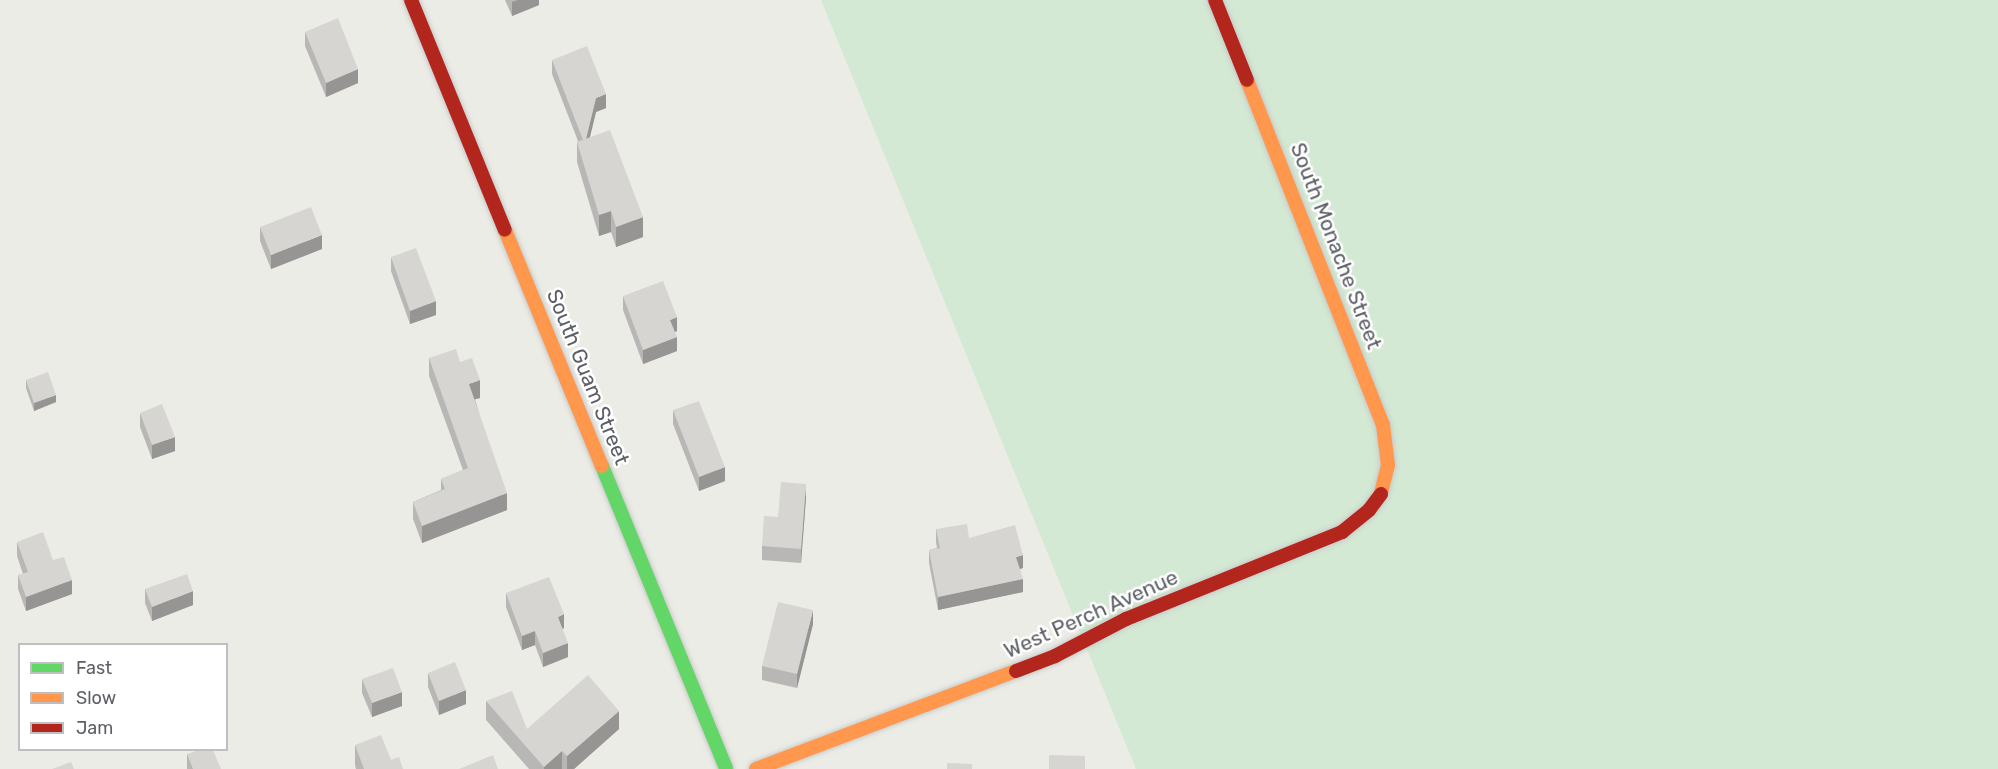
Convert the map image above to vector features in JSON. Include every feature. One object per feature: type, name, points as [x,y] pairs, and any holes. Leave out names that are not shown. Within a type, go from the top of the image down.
[{"type":"street","name":"South Guam Street","points":[[411,0],[726,769]]},
{"type":"street","name":"South Monache Street","points":[[1215,0],[1383,425],[1388,465],[1381,494],[1369,510]]},
{"type":"street","name":"West Perch Avenue","points":[[756,769],[1055,656],[1126,619],[1342,532],[1369,510]]},
{"type":"green space","points":[[821,0],[1998,0],[1998,769],[1136,769]]},
{"type":"building","points":[[338,18],[358,69],[326,83],[305,32]]},
{"type":"building","points":[[587,46],[606,94],[596,98],[586,139],[583,140],[552,60]]},
{"type":"building","points":[[610,130],[643,217],[616,227],[611,211],[599,215],[577,142]]},
{"type":"building","points":[[311,207],[322,235],[271,255],[260,227]]},
{"type":"building","points":[[416,248],[436,301],[410,311],[391,257]]},
{"type":"building","points":[[663,281],[677,317],[670,320],[677,337],[643,350],[623,296]]},
{"type":"building","points":[[456,349],[460,362],[472,358],[480,380],[469,384],[507,493],[422,526],[413,502],[445,489],[441,479],[468,468],[429,358]]},
{"type":"building","points":[[48,372],[56,395],[34,403],[26,380]]},
{"type":"building","points":[[699,401],[725,467],[699,477],[673,410]]},
{"type":"building","points":[[162,404],[175,437],[152,445],[140,413]]},
{"type":"building","points":[[781,482],[806,484],[801,549],[762,546],[764,516],[778,517]]},
{"type":"building","points":[[967,524],[969,538],[1015,525],[1023,555],[1016,557],[1023,579],[938,597],[929,550],[940,548],[936,529]]},
{"type":"building","points":[[43,532],[53,560],[64,557],[72,580],[26,597],[18,575],[28,572],[17,542]]},
{"type":"building","points":[[187,574],[193,591],[152,607],[145,589]]},
{"type":"building","points":[[549,577],[564,614],[558,617],[568,643],[543,653],[535,631],[522,636],[506,593]]},
{"type":"building","points":[[778,602],[813,610],[797,674],[762,666]]},
{"type":"building","points":[[455,662],[466,690],[439,701],[428,673]]},
{"type":"building","points":[[393,668],[402,692],[372,703],[362,679]]},
{"type":"building","points":[[588,675],[619,711],[567,756],[562,751],[544,767],[486,701],[512,691],[527,729]]},
{"type":"building","points":[[381,735],[391,760],[399,757],[403,769],[364,769],[355,745]]},
{"type":"building","points":[[196,751],[213,751],[221,769],[193,769],[187,754]]},
{"type":"building","points":[[493,755],[498,769],[459,769]]},
{"type":"building","points":[[1049,755],[1085,756],[1085,769],[1049,769]]},
{"type":"building","points":[[71,762],[74,769],[52,769]]},
{"type":"building","points":[[947,763],[972,764],[972,769],[947,769]]},
{"type":"traffic: fast","points":[[602,466],[726,769]]},
{"type":"traffic: slow","points":[[1247,80],[1383,425],[1388,465],[1381,494]]},
{"type":"traffic: slow","points":[[505,230],[602,466]]},
{"type":"traffic: slow","points":[[756,769],[1016,671]]},
{"type":"traffic: jam","points":[[411,0],[505,230]]},
{"type":"traffic: jam","points":[[1215,0],[1247,80]]},
{"type":"traffic: jam","points":[[1016,671],[1055,656],[1126,619],[1342,532],[1369,510],[1381,494]]}]
